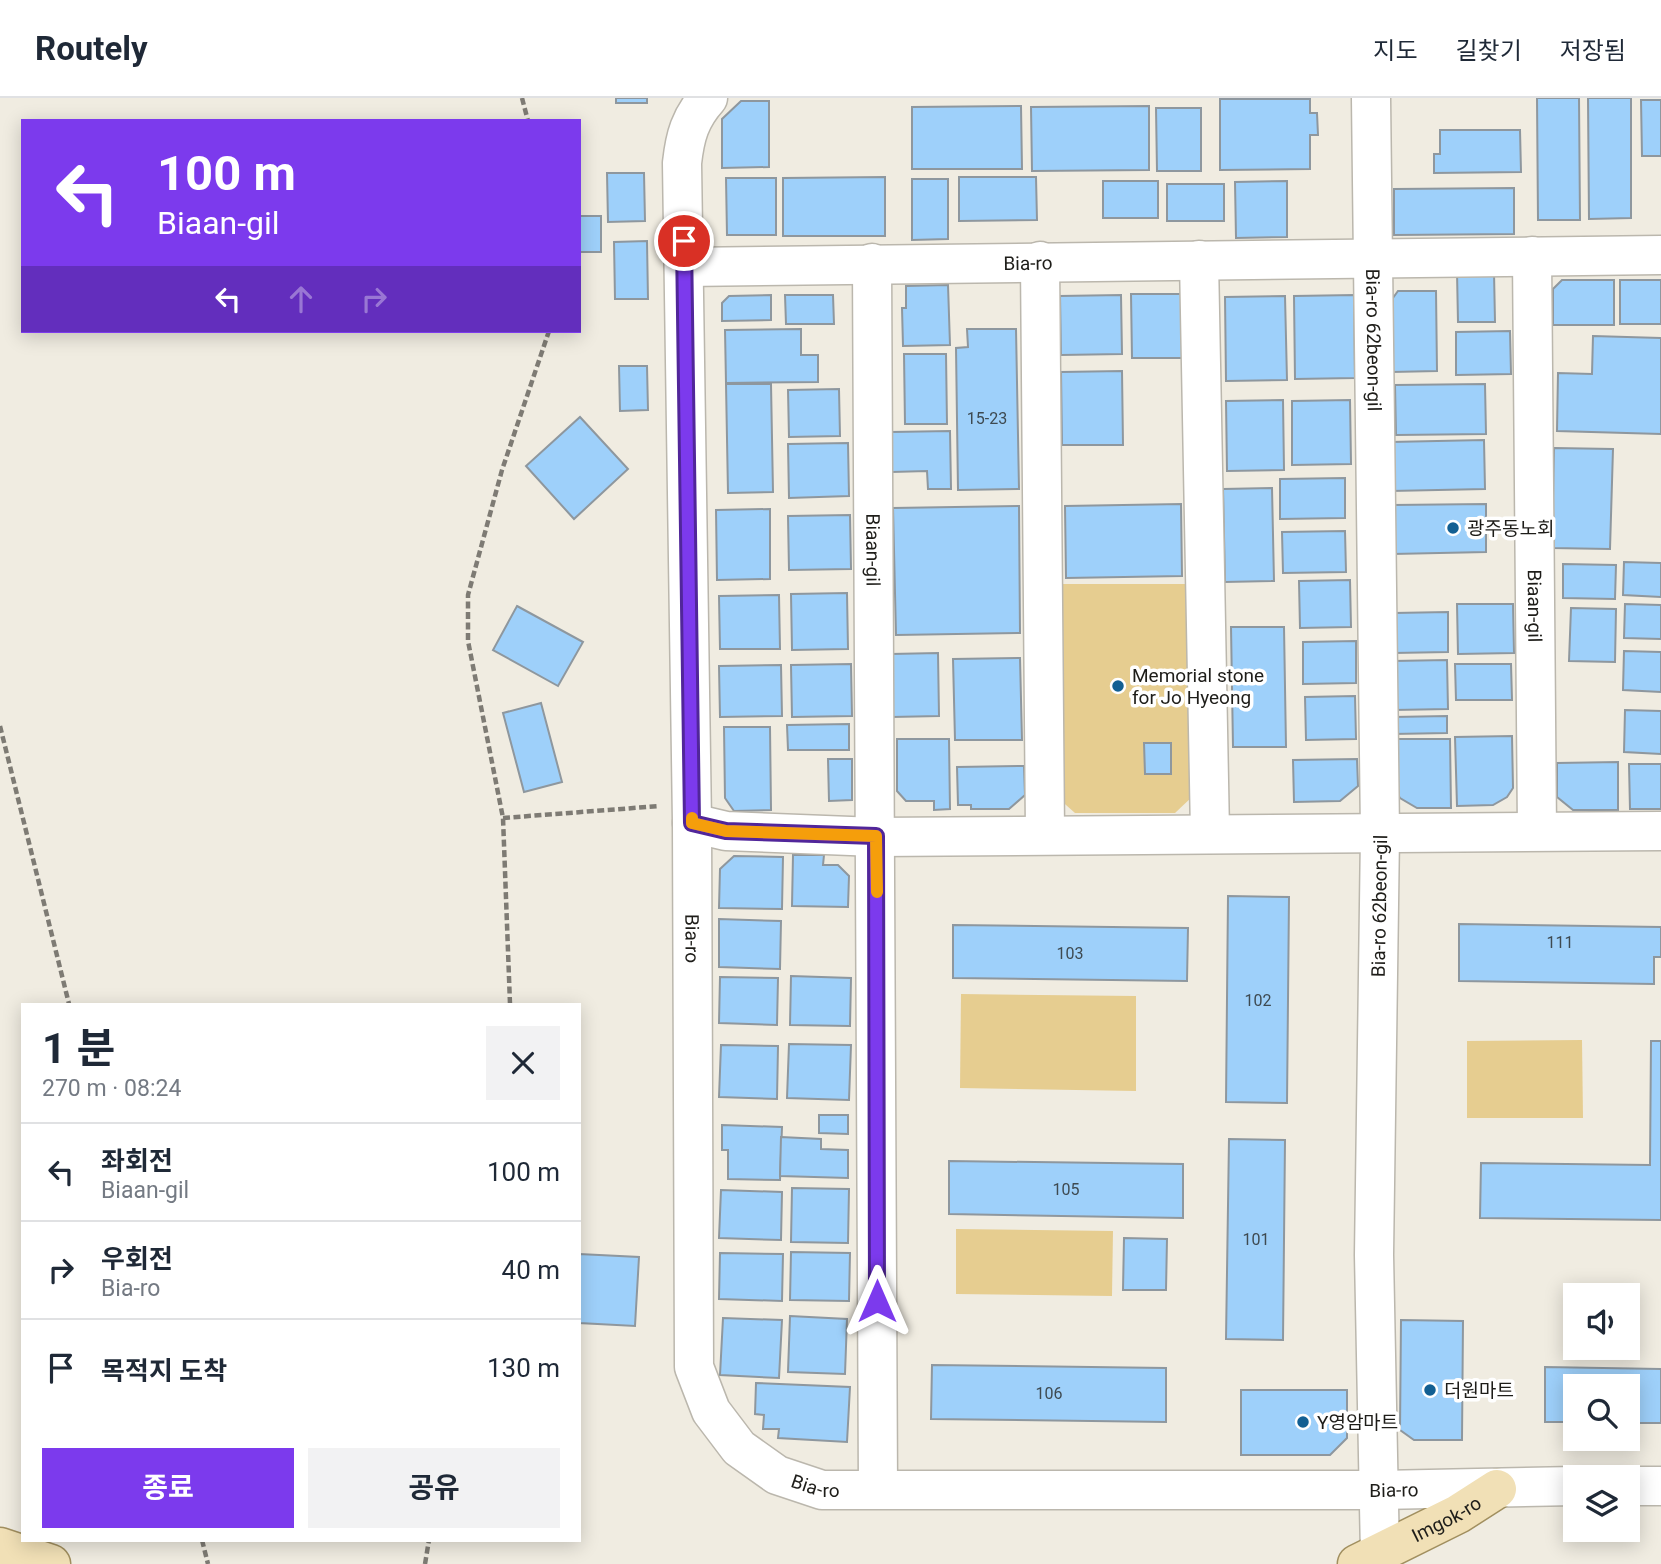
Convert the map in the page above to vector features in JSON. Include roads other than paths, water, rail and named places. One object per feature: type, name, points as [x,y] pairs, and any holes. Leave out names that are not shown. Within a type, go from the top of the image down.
[{"type":"main road","name":"Imgok-ro","points":[[1368,1559],[1458,1514],[1497,1489]]},
{"type":"main road","points":[[0,1547],[51,1564]]},
{"type":"street","name":"Bia-ro","points":[[708,98],[695,113],[685,136],[685,267],[692,823],[694,1367],[711,1411],[739,1448],[777,1475],[822,1490],[1380,1490],[1563,1486]]},
{"type":"street","name":"Bia-ro 62beon-gil","points":[[1368,1559],[1380,1490],[1374,1255],[1380,834],[1371,98]]},
{"type":"street","name":"Biaan-gil","points":[[1532,256],[1537,831]]},
{"type":"street","name":"Bia-ro 62beon-gil","points":[[1372,257],[1661,256]]},
{"type":"street","name":"Bia-ro","points":[[685,267],[1372,257]]},
{"type":"street","points":[[1199,260],[1210,833]]},
{"type":"street","points":[[1040,261],[1045,833]]},
{"type":"street","name":"Biaan-gil","points":[[872,263],[876,836]]},
{"type":"street","points":[[692,823],[726,831],[876,836],[1661,831]]},
{"type":"street","points":[[876,836],[878,1489]]},
{"type":"street","points":[[1640,1486],[1661,1486]]},
{"type":"place","name":"광주동노회","points":[[1453,528]]},
{"type":"place","name":"Memorial stone for Jo Hyeong","points":[[1118,686]]},
{"type":"place","name":"더원마트","points":[[1430,1390]]},
{"type":"place","name":"Y영암마트","points":[[1303,1422]]}]
